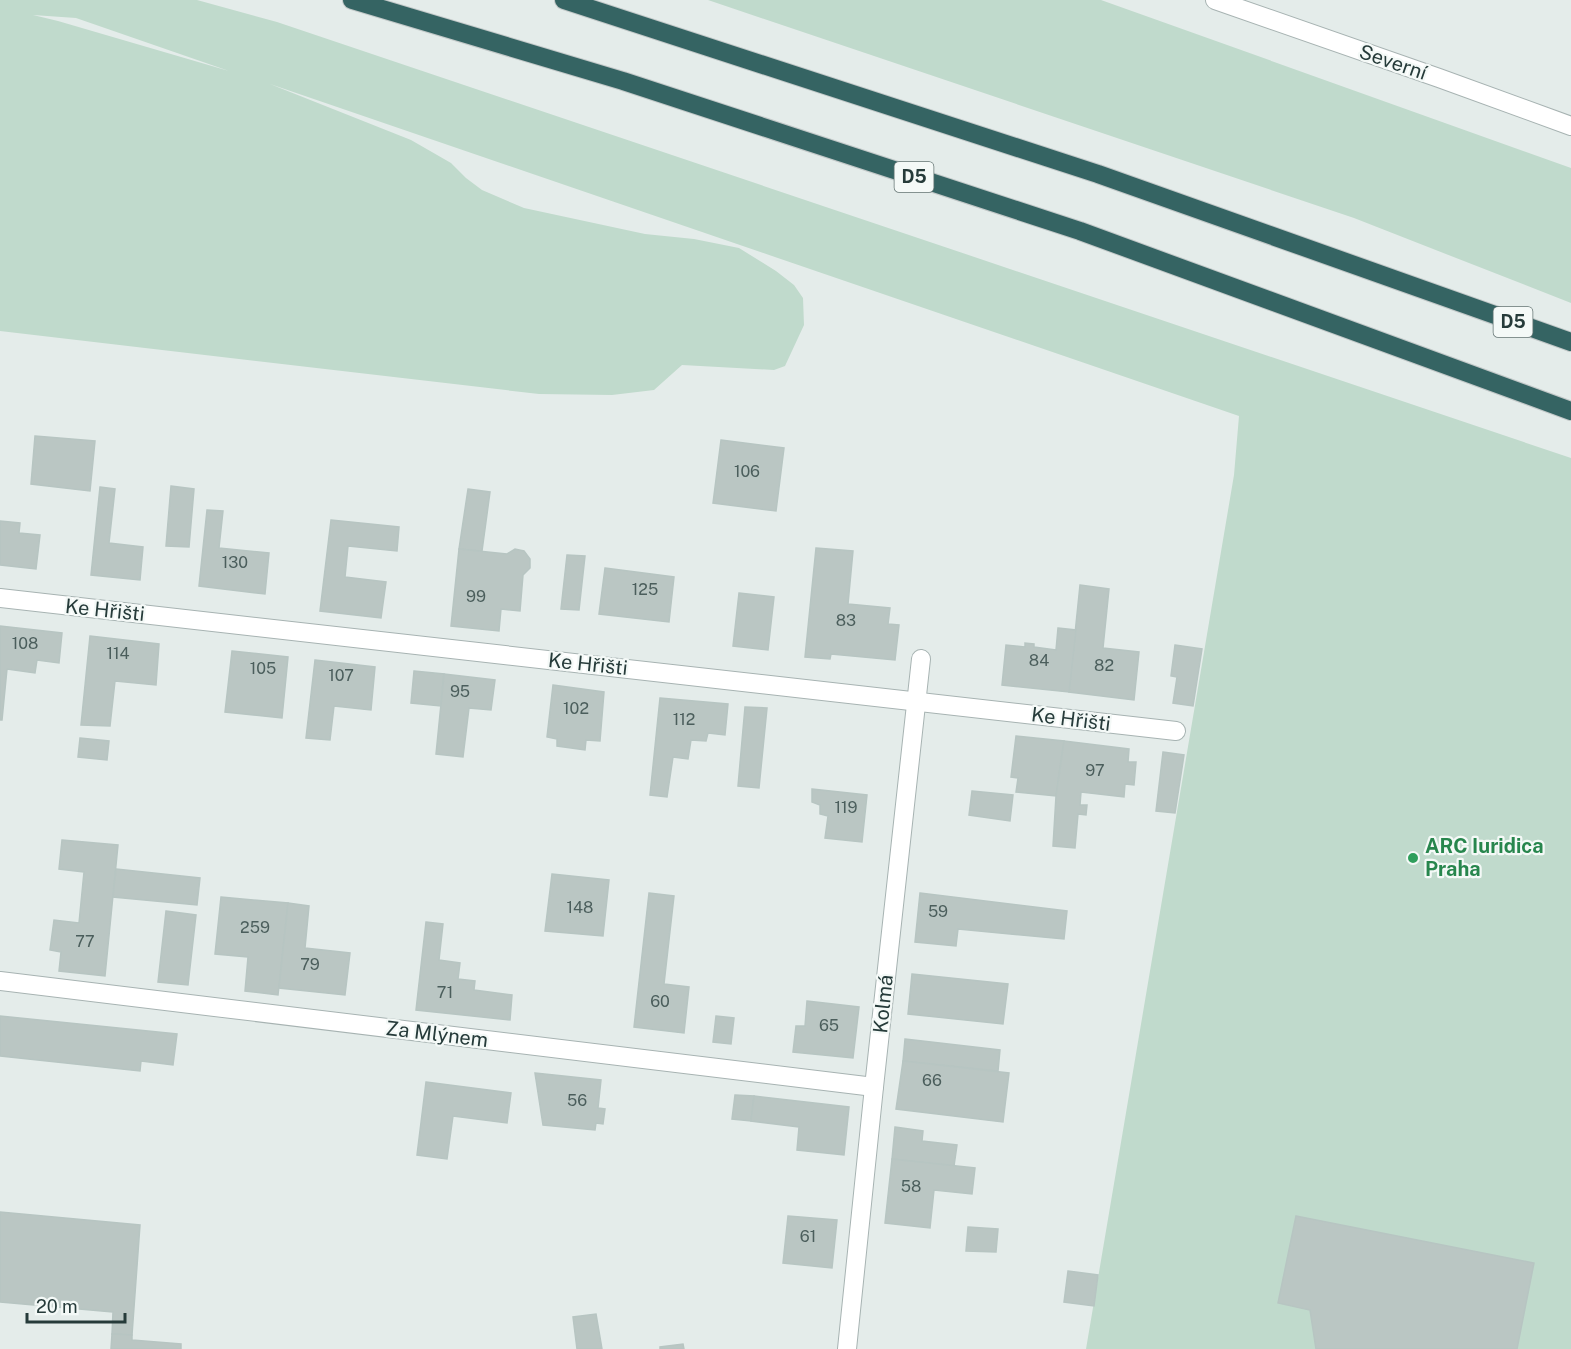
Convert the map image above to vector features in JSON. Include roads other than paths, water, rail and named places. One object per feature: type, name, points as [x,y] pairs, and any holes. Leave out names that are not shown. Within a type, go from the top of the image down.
[{"type":"highway","name":"D5","points":[[352,0],[623,81],[1080,231],[1571,411]]},
{"type":"highway","name":"D5","points":[[564,0],[1098,174],[1571,342]]},
{"type":"street","name":"Severní","points":[[1215,0],[1571,126]]},
{"type":"street","name":"Ke Hřišti","points":[[0,598],[1176,731]]},
{"type":"street","name":"Kolmá","points":[[847,1349],[921,659]]},
{"type":"street","name":"Za Mlýnem","points":[[0,981],[874,1087]]},
{"type":"place","name":"ARC Iuridica Praha","points":[[1413,858]]}]
